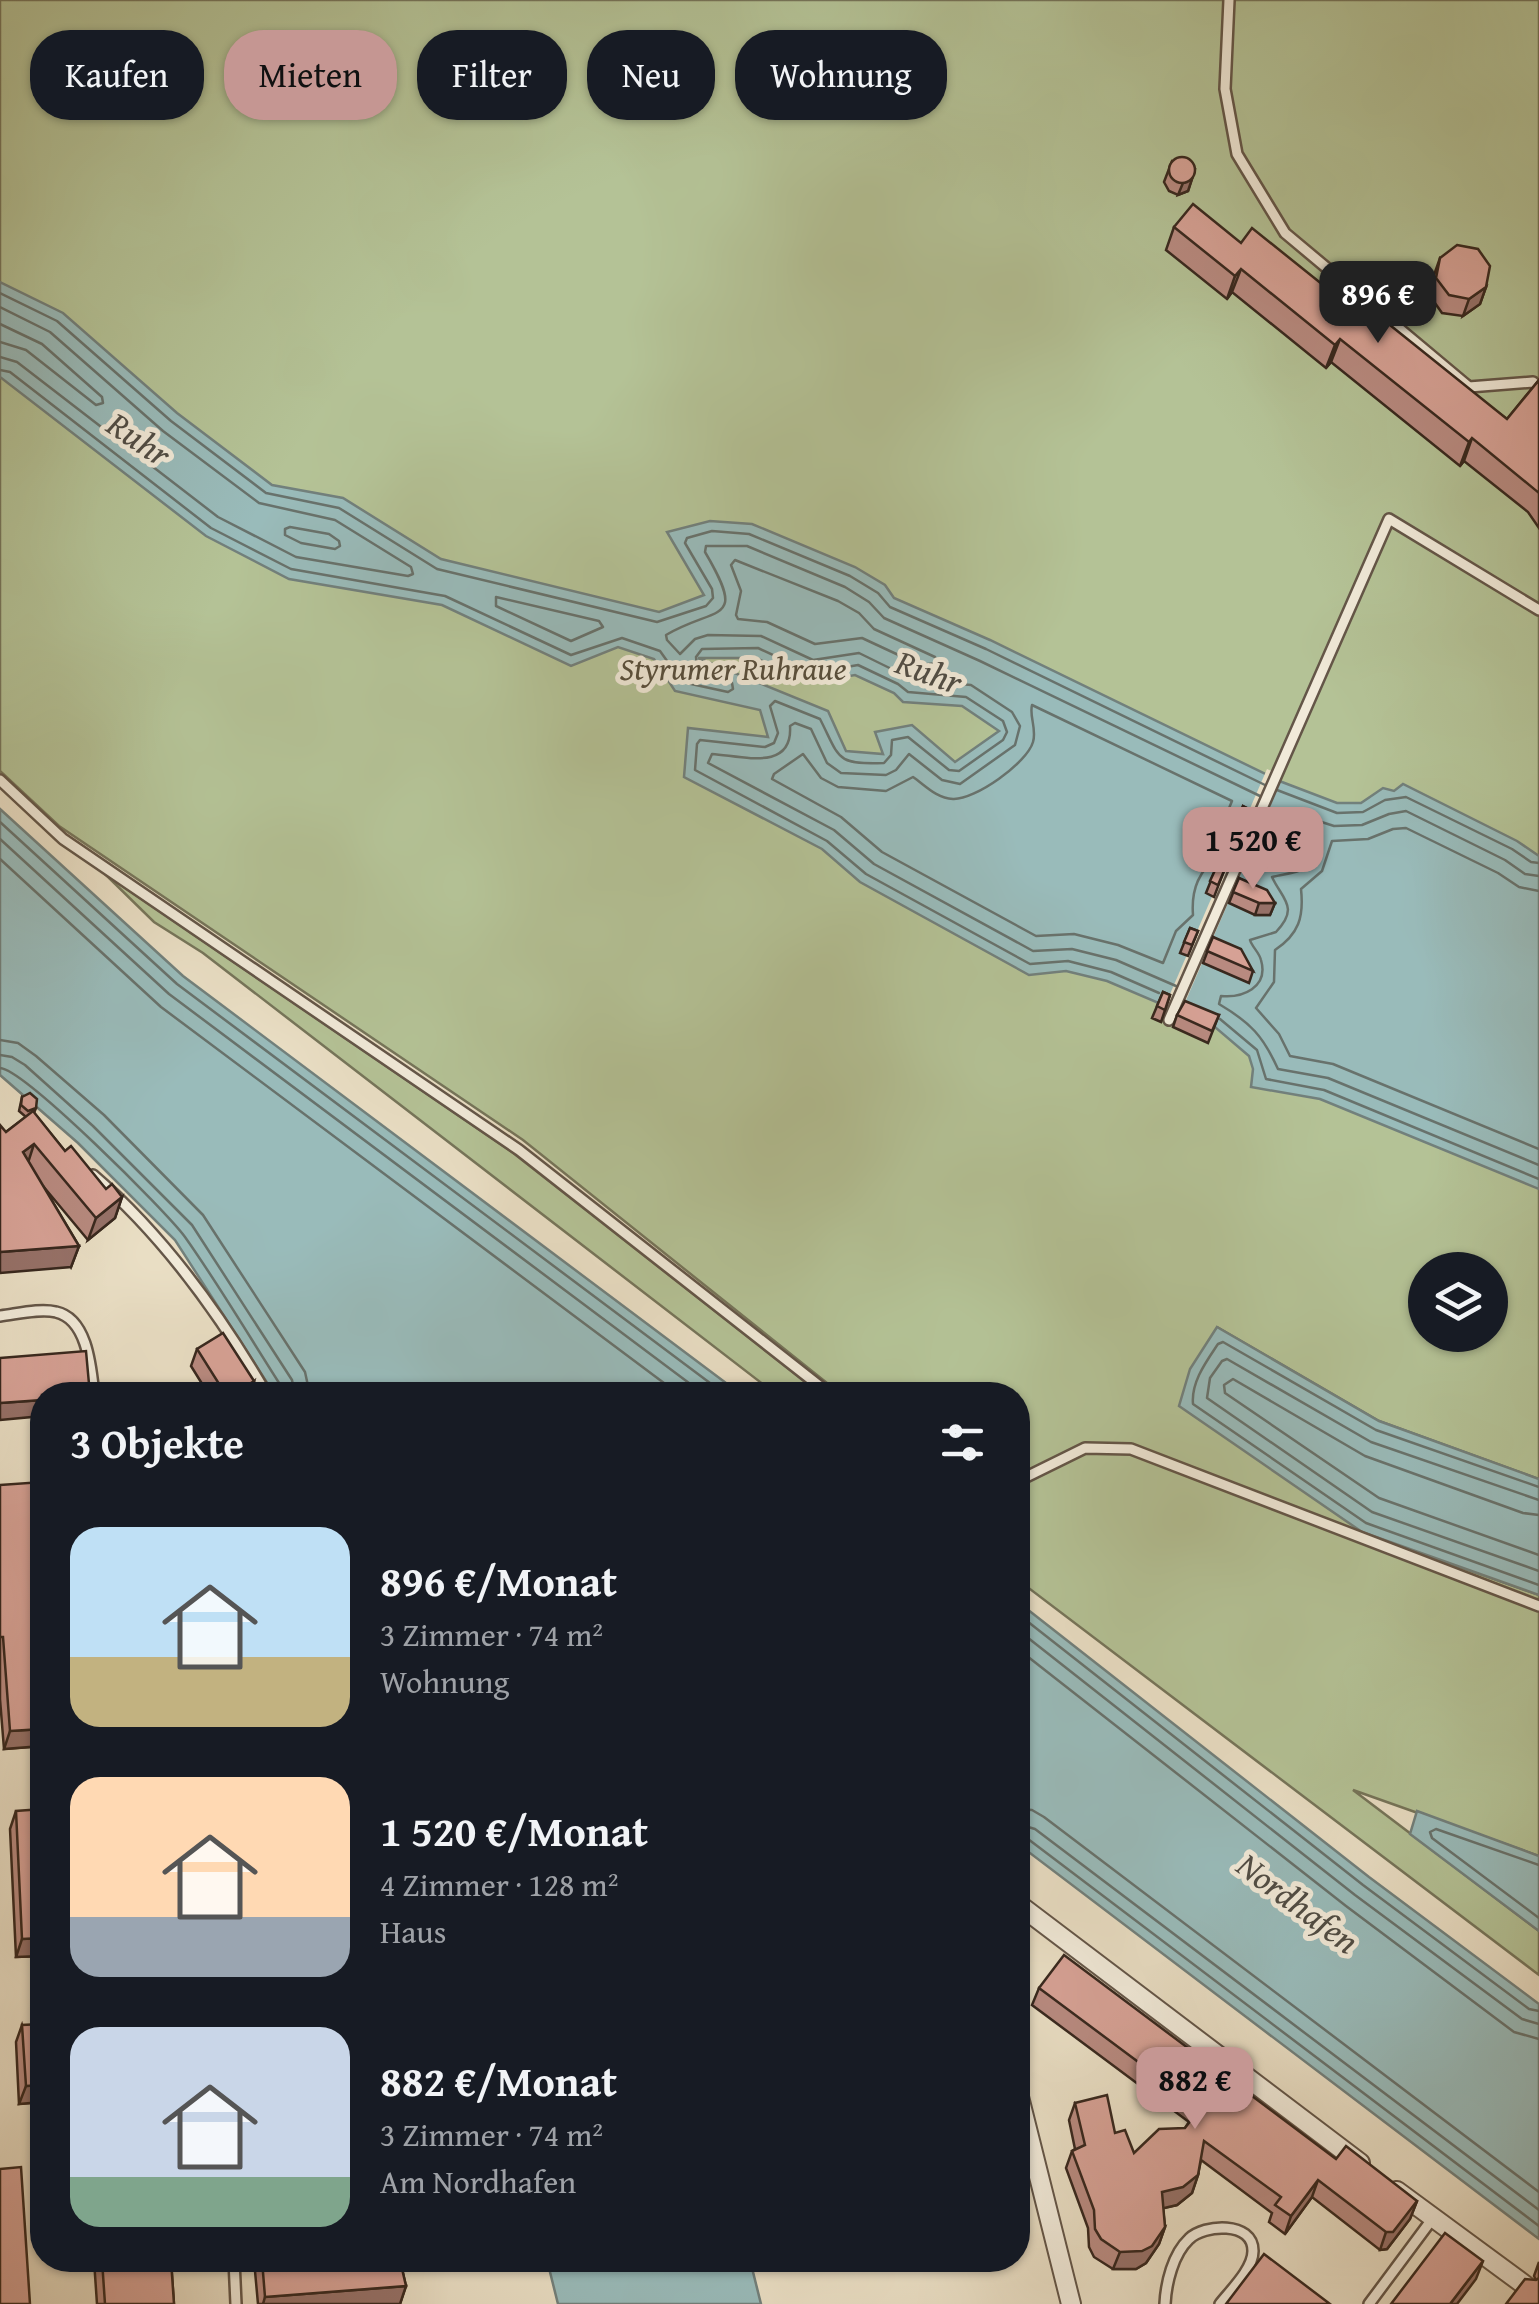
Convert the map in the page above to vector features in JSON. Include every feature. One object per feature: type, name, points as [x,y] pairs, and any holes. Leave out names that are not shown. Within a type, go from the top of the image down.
[{"type":"street","points":[[1030,1913],[1526,2286]]},
{"type":"street","points":[[1030,2142],[1070,2304]]},
{"type":"lane","points":[[1230,0],[1225,89],[1237,154],[1284,232],[1469,388],[1533,382],[1539,387]]},
{"type":"lane","points":[[1169,1020],[1389,519],[1539,610]]},
{"type":"lane","points":[[0,780],[64,839],[518,1150],[814,1382]]},
{"type":"lane","points":[[83,1166],[153,1233],[202,1294],[259,1382]]},
{"type":"lane","points":[[0,1316],[54,1311],[68,1318],[79,1330],[86,1347],[92,1382]]},
{"type":"lane","points":[[1030,1475],[1084,1448],[1131,1449],[1539,1606]]},
{"type":"lane","points":[[1369,2304],[1433,2218]]},
{"type":"lane","points":[[1165,2304],[1174,2264],[1182,2248],[1200,2231],[1219,2226],[1241,2233],[1252,2244],[1253,2252],[1246,2270],[1220,2304]]},
{"type":"lane","points":[[235,2272],[236,2304]]},
{"type":"green space","name":"Styrumer Ruhraue","points":[[0,0],[1539,0],[1539,1479],[1379,1421],[1217,1327],[1362,1532],[1539,1595],[1539,1856],[1353,1790],[1539,1931],[1539,1975],[1030,1589],[1030,1382],[826,1382],[523,1140],[59,826],[0,771]]},
{"type":"green space","points":[[105,874],[512,1152],[805,1382],[760,1382],[203,953],[154,922]]},
{"type":"water","name":"Ruhr","points":[[0,282],[63,313],[177,413],[272,485],[343,498],[441,559],[659,612],[704,595],[667,532],[710,521],[752,524],[855,567],[885,585],[894,598],[990,640],[1282,782],[1337,803],[1361,803],[1383,788],[1394,791],[1403,784],[1517,841],[1539,856],[1539,1189],[1320,1099],[1251,1087],[1253,1069],[1249,1056],[1215,1027],[1107,981],[1066,971],[1029,975],[860,882],[822,849],[684,777],[688,728],[768,737],[760,710],[675,691],[654,659],[618,647],[571,666],[442,605],[289,579],[206,536],[0,377]],"holes":[[[698,658],[756,658],[810,683],[855,675],[894,693],[903,702],[962,706],[999,731],[955,762],[912,725],[875,732],[883,754],[846,751],[828,711]]]},
{"type":"water","points":[[0,809],[183,976],[725,1382],[267,1382],[175,1240],[78,1143],[0,1075]]},
{"type":"water","points":[[1217,1327],[1379,1421],[1539,1479],[1539,1595],[1362,1532],[1179,1406],[1190,1369]]},
{"type":"water","name":"Nordhafen","points":[[1030,1611],[1369,1877],[1539,2004],[1539,2239],[1030,1853]]},
{"type":"water","points":[[1417,1811],[1539,1856],[1539,1931],[1410,1834]]},
{"type":"water","points":[[550,2272],[753,2272],[761,2304],[558,2304]]},
{"type":"pier","points":[[1267,769],[1283,776],[1180,1014],[1164,1008]]},
{"type":"building","points":[[1182,157],[1191,161],[1195,170],[1191,179],[1182,183],[1173,179],[1169,170],[1173,161]]},
{"type":"building","points":[[1193,204],[1241,243],[1252,228],[1353,309],[1360,301],[1507,419],[1539,380],[1539,493],[1340,339],[1335,345],[1241,269],[1235,276],[1174,227]]},
{"type":"building","points":[[1457,245],[1478,249],[1490,266],[1486,287],[1469,299],[1449,295],[1436,278],[1440,258]]},
{"type":"building","points":[[1243,806],[1251,810],[1245,824],[1237,820]]},
{"type":"building","points":[[1266,816],[1312,837],[1307,850],[1260,830]]},
{"type":"building","points":[[1216,868],[1224,871],[1218,885],[1210,881]]},
{"type":"building","points":[[1239,878],[1267,890],[1275,903],[1259,903],[1233,892]]},
{"type":"building","points":[[1190,928],[1198,931],[1192,945],[1184,942]]},
{"type":"building","points":[[1213,937],[1241,949],[1253,971],[1207,951]]},
{"type":"building","points":[[1163,992],[1170,995],[1165,1010],[1157,1006]]},
{"type":"building","points":[[1185,1001],[1219,1015],[1212,1031],[1177,1015]]},
{"type":"building","points":[[30,1093],[37,1099],[36,1108],[28,1111],[21,1105],[22,1097]]},
{"type":"building","points":[[33,1111],[65,1151],[71,1146],[106,1189],[112,1184],[122,1197],[96,1218],[34,1144],[23,1152],[79,1246],[0,1252],[0,1125],[6,1132]]},
{"type":"building","points":[[223,1333],[254,1381],[218,1382],[197,1349]]},
{"type":"building","points":[[86,1351],[89,1382],[30,1382],[30,1401],[0,1403],[0,1358]]},
{"type":"building","points":[[30,1483],[30,1730],[10,1731],[0,1637],[0,1485]]},
{"type":"building","points":[[30,1810],[30,1939],[22,1939],[16,1811]]},
{"type":"building","points":[[1064,1955],[1336,2159],[1346,2146],[1417,2201],[1393,2232],[1386,2232],[1318,2180],[1291,2216],[1275,2205],[1281,2197],[1204,2141],[1198,2175],[1183,2187],[1162,2192],[1165,2227],[1152,2246],[1142,2251],[1120,2252],[1101,2239],[1072,2151],[1085,2145],[1075,2103],[1107,2095],[1115,2133],[1125,2130],[1134,2153],[1159,2129],[1185,2128],[1200,2108],[1039,1988]]},
{"type":"building","points":[[22,2025],[30,2025],[30,2086],[26,2086]]},
{"type":"building","points":[[21,2167],[30,2304],[0,2304],[0,2169]]},
{"type":"building","points":[[1445,2233],[1483,2261],[1450,2304],[1391,2304]]},
{"type":"building","points":[[1264,2254],[1330,2304],[1226,2304]]},
{"type":"building","points":[[103,2272],[172,2272],[174,2304],[105,2304]]},
{"type":"building","points":[[263,2272],[403,2272],[406,2286],[265,2297]]},
{"type":"building","points":[[1539,2278],[1539,2304],[1506,2304],[1525,2279]]}]
